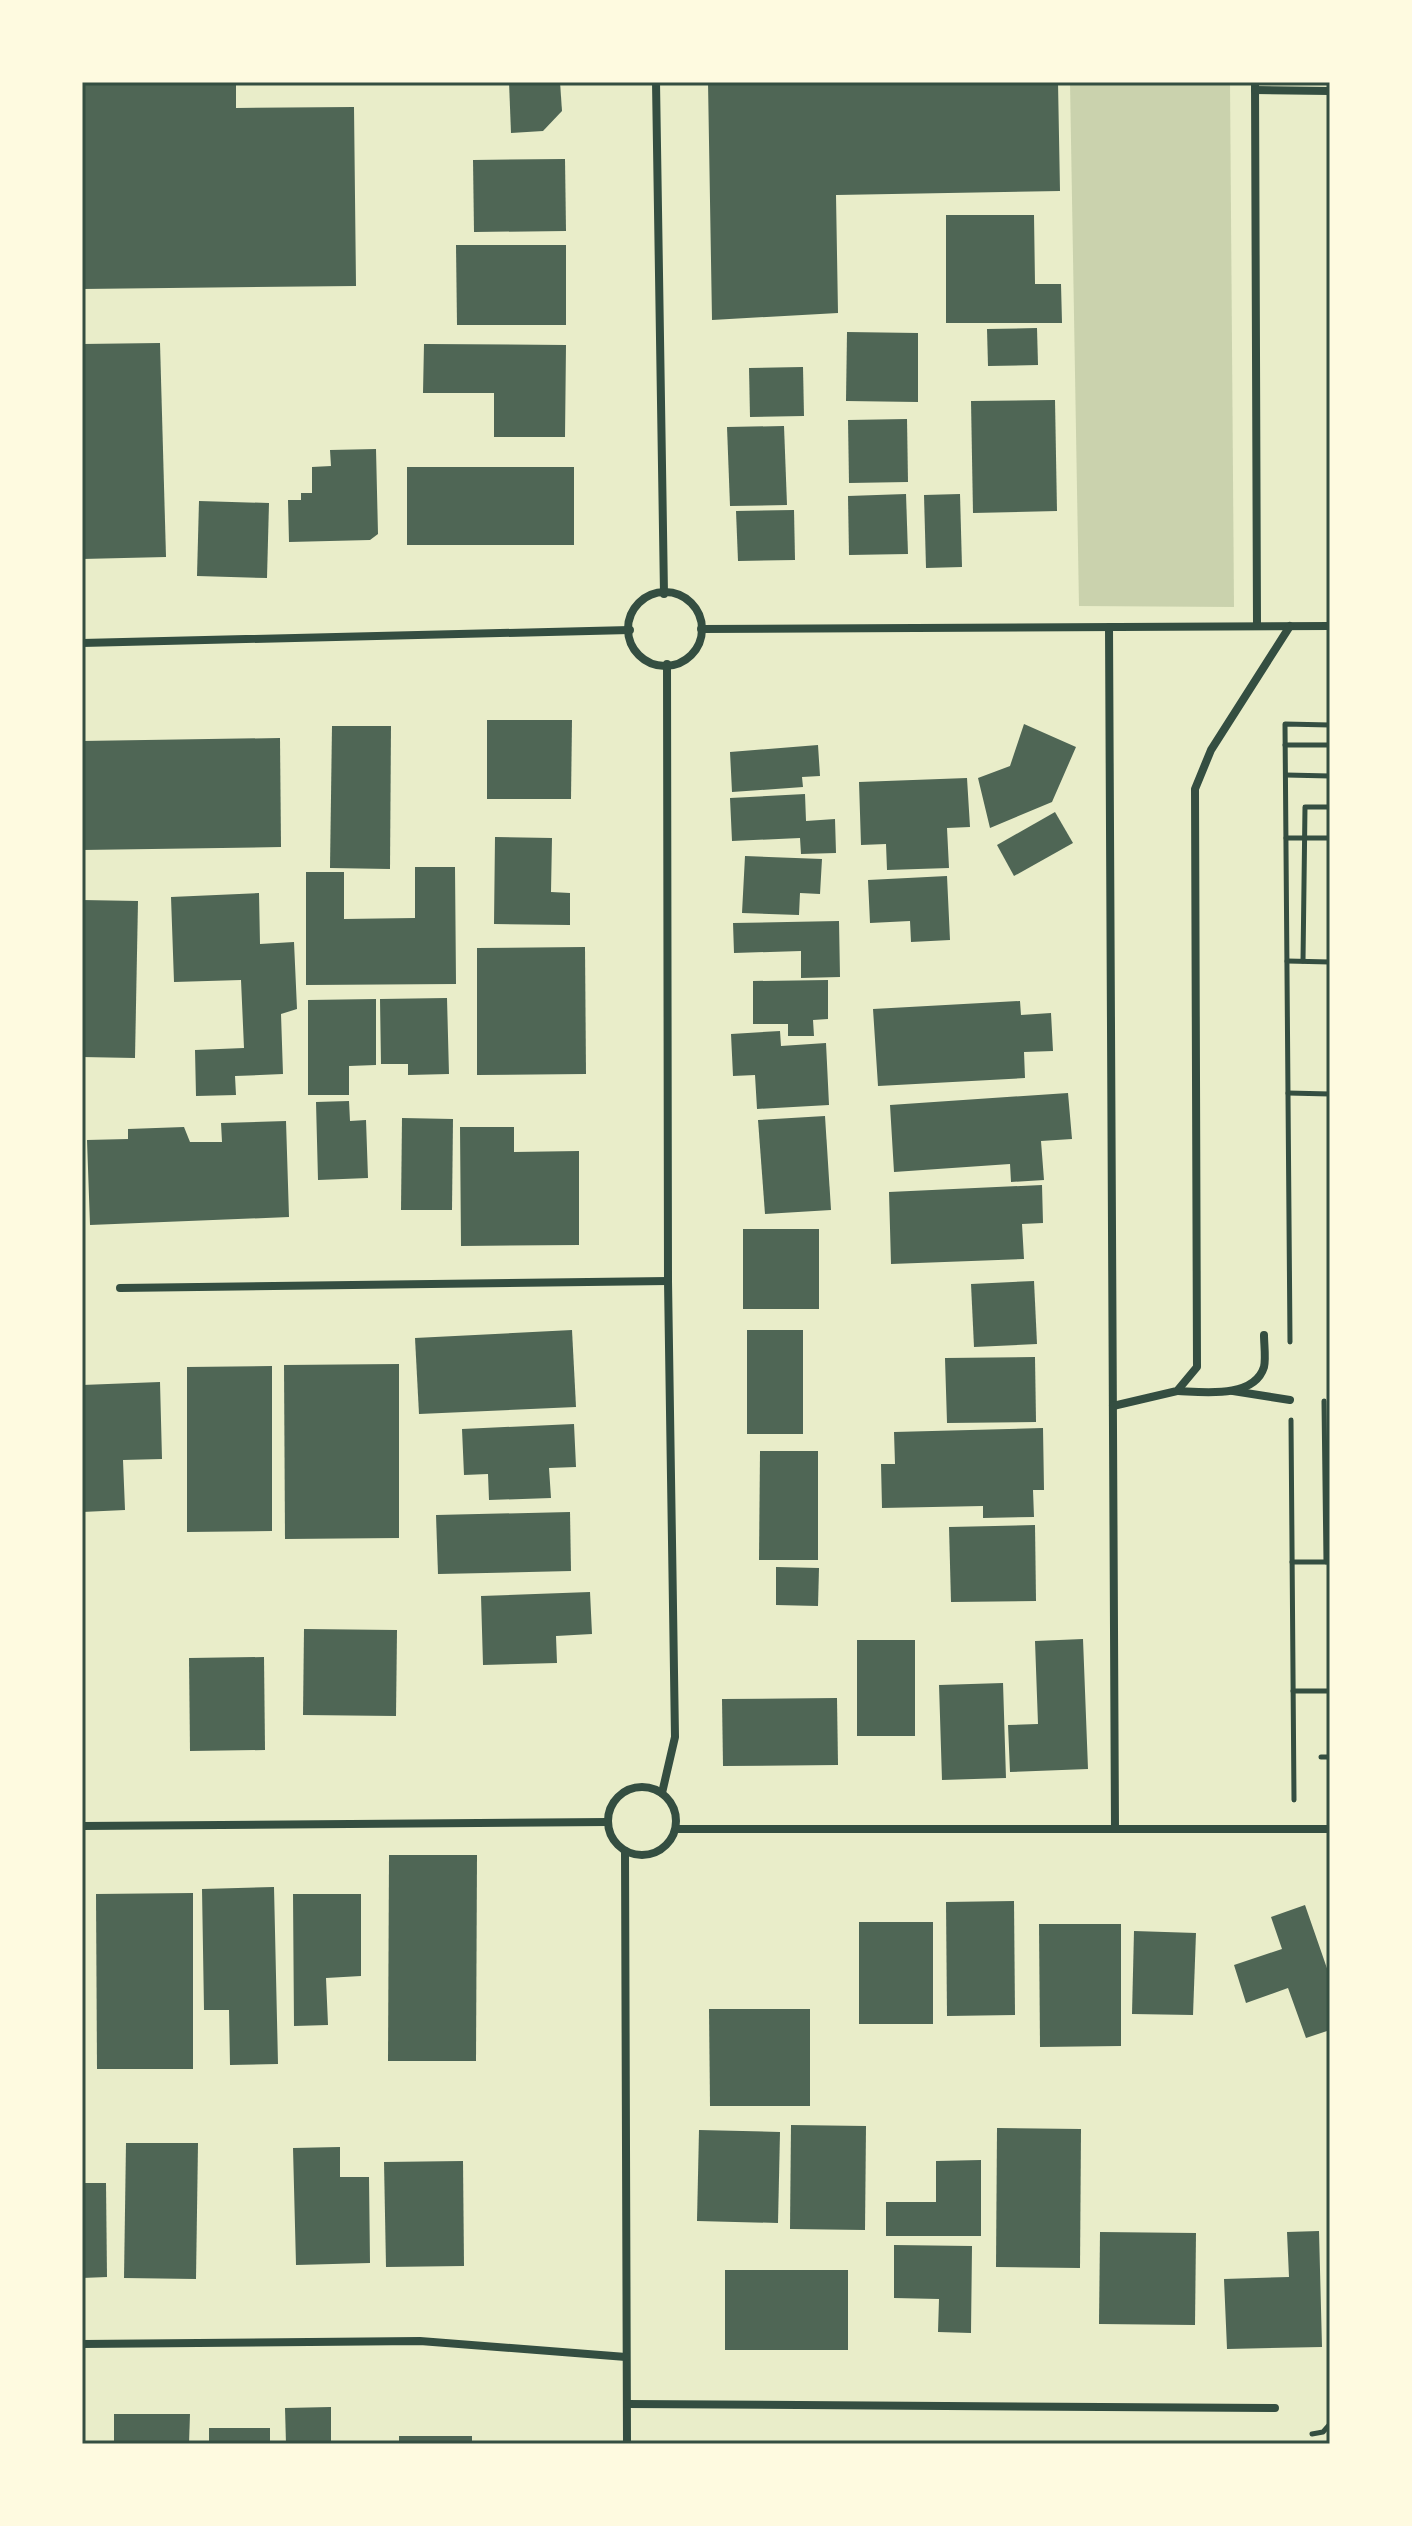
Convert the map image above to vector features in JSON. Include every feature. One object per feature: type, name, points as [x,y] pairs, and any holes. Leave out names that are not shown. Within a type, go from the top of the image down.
[{"type":"street","points":[[656,82],[664,594]]},
{"type":"street","points":[[1257,626],[1255,86],[1330,91]]},
{"type":"street","points":[[676,593],[687,598],[701,617],[696,651],[679,664],[656,665],[636,652],[630,630],[629,619],[642,600],[652,594],[664,594],[676,593]]},
{"type":"street","points":[[1177,1391],[1197,1367],[1195,789],[1211,750],[1290,626]]},
{"type":"street","points":[[701,629],[1330,626]]},
{"type":"street","points":[[1109,627],[1115,1829]]},
{"type":"street","points":[[82,643],[630,630]]},
{"type":"street","points":[[662,1793],[675,1737],[668,1281],[667,664]]},
{"type":"street","points":[[120,1288],[668,1281]]},
{"type":"street","points":[[1232,1391],[1252,1382],[1264,1368],[1264,1335]]},
{"type":"street","points":[[1113,1406],[1177,1391],[1232,1391],[1290,1400]]},
{"type":"street","points":[[642,1786],[662,1793],[674,1809],[676,1829],[666,1846],[657,1852],[636,1855],[625,1851],[610,1833],[608,1822],[614,1802],[631,1789],[642,1786]]},
{"type":"street","points":[[82,1826],[608,1822]]},
{"type":"street","points":[[676,1829],[1330,1829]]},
{"type":"street","points":[[625,1851],[627,2444]]},
{"type":"street","points":[[82,2344],[420,2341],[626,2357]]},
{"type":"street","points":[[627,2404],[1275,2408]]},
{"type":"path","points":[[1290,1354],[1285,724],[1330,725]]},
{"type":"path","points":[[1285,745],[1330,745]]},
{"type":"path","points":[[1286,775],[1330,776]]},
{"type":"path","points":[[1303,961],[1305,807],[1330,807]]},
{"type":"path","points":[[1286,838],[1330,838]]},
{"type":"path","points":[[1287,961],[1330,962]]},
{"type":"path","points":[[1288,1093],[1330,1094]]},
{"type":"path","points":[[1290,1400],[1294,1800]]},
{"type":"path","points":[[1292,1562],[1328,1562],[1324,1401]]},
{"type":"path","points":[[1293,1691],[1330,1691]]},
{"type":"path","points":[[1321,1757],[1330,1757]]},
{"type":"path","points":[[1312,2434],[1323,2432],[1330,2424]]},
{"type":"green space","points":[[1070,82],[1230,82],[1234,607],[1079,606]]},
{"type":"building","points":[[82,82],[236,82],[236,108],[354,107],[356,286],[82,289]]},
{"type":"building","points":[[509,82],[560,82],[562,111],[543,131],[511,133]]},
{"type":"building","points":[[708,82],[1058,82],[1060,191],[836,195],[838,313],[712,320]]},
{"type":"building","points":[[565,159],[566,231],[474,232],[473,160]]},
{"type":"building","points":[[946,215],[1034,215],[1035,284],[1061,284],[1062,323],[946,323]]},
{"type":"building","points":[[456,245],[566,245],[566,325],[457,325]]},
{"type":"building","points":[[1037,328],[1038,365],[988,366],[987,329]]},
{"type":"building","points":[[847,332],[918,333],[918,402],[846,401]]},
{"type":"building","points":[[160,343],[166,557],[82,559],[82,344]]},
{"type":"building","points":[[424,344],[566,345],[565,437],[494,437],[494,393],[423,393]]},
{"type":"building","points":[[803,367],[804,416],[750,417],[749,368]]},
{"type":"building","points":[[1055,400],[1057,511],[973,513],[971,401]]},
{"type":"building","points":[[907,419],[908,482],[849,483],[848,420]]},
{"type":"building","points":[[784,426],[787,505],[730,506],[727,427]]},
{"type":"building","points":[[376,449],[378,534],[370,540],[289,542],[288,500],[301,500],[301,493],[312,493],[312,467],[331,466],[330,450]]},
{"type":"building","points":[[407,467],[574,467],[574,545],[407,545]]},
{"type":"building","points":[[906,494],[908,554],[849,555],[848,496]]},
{"type":"building","points":[[960,494],[962,567],[926,568],[924,495]]},
{"type":"building","points":[[199,501],[269,503],[267,578],[197,576]]},
{"type":"building","points":[[794,510],[795,560],[738,561],[736,511]]},
{"type":"building","points":[[487,720],[572,720],[571,799],[487,799]]},
{"type":"building","points":[[1024,724],[1076,747],[1052,802],[990,828],[978,778],[1010,766]]},
{"type":"building","points":[[332,726],[391,726],[390,869],[330,868]]},
{"type":"building","points":[[280,738],[281,847],[82,850],[82,741]]},
{"type":"building","points":[[818,745],[820,776],[802,777],[803,787],[732,792],[730,752]]},
{"type":"building","points":[[967,778],[970,827],[947,828],[949,868],[887,870],[886,844],[861,845],[859,782]]},
{"type":"building","points":[[805,794],[806,821],[835,819],[836,853],[801,854],[800,838],[732,841],[730,798]]},
{"type":"building","points":[[1055,812],[1073,843],[1014,876],[997,845]]},
{"type":"building","points":[[495,837],[552,838],[551,892],[570,893],[570,925],[494,924]]},
{"type":"building","points":[[745,856],[822,859],[820,894],[800,893],[799,915],[742,913]]},
{"type":"building","points":[[415,867],[455,867],[456,984],[306,985],[306,872],[344,872],[344,919],[415,918]]},
{"type":"building","points":[[947,876],[950,940],[911,942],[910,921],[870,923],[868,880]]},
{"type":"building","points":[[259,893],[260,944],[294,942],[297,1009],[281,1014],[283,1074],[235,1076],[236,1095],[196,1096],[195,1050],[244,1048],[241,980],[174,982],[171,897]]},
{"type":"building","points":[[82,900],[138,901],[135,1058],[82,1057]]},
{"type":"building","points":[[839,921],[840,977],[801,978],[801,951],[734,953],[733,923]]},
{"type":"building","points":[[585,947],[586,1074],[477,1075],[477,948]]},
{"type":"building","points":[[828,980],[828,1019],[813,1020],[814,1036],[788,1036],[788,1024],[753,1024],[753,981]]},
{"type":"building","points":[[447,998],[449,1074],[408,1075],[408,1064],[381,1064],[380,999]]},
{"type":"building","points":[[376,999],[376,1065],[349,1066],[349,1095],[308,1095],[308,1000]]},
{"type":"building","points":[[1020,1001],[1021,1015],[1051,1013],[1053,1051],[1024,1052],[1025,1078],[878,1086],[873,1009]]},
{"type":"building","points":[[780,1031],[781,1046],[826,1043],[829,1105],[757,1109],[755,1075],[733,1076],[731,1034]]},
{"type":"building","points":[[1068,1093],[1072,1139],[1041,1141],[1044,1180],[1011,1182],[1010,1164],[894,1172],[890,1105]]},
{"type":"building","points":[[349,1101],[350,1121],[366,1120],[368,1178],[318,1180],[316,1102]]},
{"type":"building","points":[[825,1116],[831,1210],[765,1214],[758,1120]]},
{"type":"building","points":[[402,1118],[453,1119],[452,1210],[401,1210]]},
{"type":"building","points":[[286,1121],[289,1217],[90,1225],[87,1140],[128,1139],[128,1129],[184,1127],[190,1142],[222,1142],[221,1123]]},
{"type":"building","points":[[460,1127],[514,1127],[514,1152],[579,1151],[579,1245],[461,1246]]},
{"type":"building","points":[[1042,1185],[1043,1223],[1022,1224],[1024,1259],[891,1264],[889,1192]]},
{"type":"building","points":[[743,1229],[819,1229],[819,1309],[743,1309]]},
{"type":"building","points":[[1034,1281],[1037,1344],[974,1347],[971,1284]]},
{"type":"building","points":[[572,1330],[576,1407],[419,1414],[415,1338]]},
{"type":"building","points":[[747,1330],[803,1330],[803,1434],[747,1434]]},
{"type":"building","points":[[1035,1357],[1036,1422],[947,1423],[945,1358]]},
{"type":"building","points":[[399,1364],[399,1538],[285,1539],[284,1365]]},
{"type":"building","points":[[272,1366],[272,1531],[187,1532],[187,1367]]},
{"type":"building","points":[[160,1382],[162,1459],[123,1460],[125,1510],[82,1512],[82,1385]]},
{"type":"building","points":[[574,1424],[576,1467],[549,1468],[551,1498],[489,1500],[488,1474],[464,1475],[462,1429]]},
{"type":"building","points":[[1043,1428],[1044,1490],[1033,1490],[1034,1517],[983,1518],[983,1506],[882,1508],[881,1464],[895,1464],[894,1432]]},
{"type":"building","points":[[760,1451],[818,1451],[818,1560],[759,1560]]},
{"type":"building","points":[[570,1512],[571,1571],[438,1574],[436,1515]]},
{"type":"building","points":[[1035,1525],[1036,1601],[951,1602],[949,1527]]},
{"type":"building","points":[[776,1567],[819,1568],[818,1606],[776,1605]]},
{"type":"building","points":[[590,1592],[592,1634],[556,1636],[557,1663],[483,1665],[481,1596]]},
{"type":"building","points":[[304,1629],[397,1630],[396,1716],[303,1715]]},
{"type":"building","points":[[1083,1639],[1088,1769],[1010,1772],[1008,1725],[1038,1724],[1035,1641]]},
{"type":"building","points":[[857,1640],[915,1640],[915,1736],[857,1736]]},
{"type":"building","points":[[264,1657],[265,1750],[190,1751],[189,1658]]},
{"type":"building","points":[[1003,1683],[1006,1778],[942,1780],[939,1685]]},
{"type":"building","points":[[837,1698],[838,1765],[723,1766],[722,1699]]},
{"type":"building","points":[[389,1855],[477,1855],[476,2061],[388,2061]]},
{"type":"building","points":[[274,1887],[278,2064],[230,2065],[229,2010],[204,2010],[202,1889]]},
{"type":"building","points":[[193,1893],[193,2069],[97,2069],[96,1894]]},
{"type":"building","points":[[293,1894],[361,1894],[361,1976],[326,1978],[328,2025],[294,2026]]},
{"type":"building","points":[[1014,1901],[1015,2015],[947,2016],[946,1902]]},
{"type":"building","points":[[1305,1905],[1330,1977],[1330,2030],[1306,2038],[1288,1988],[1246,2003],[1234,1965],[1282,1949],[1271,1917]]},
{"type":"building","points":[[859,1922],[933,1922],[933,2024],[859,2024]]},
{"type":"building","points":[[1039,1924],[1121,1924],[1121,2046],[1040,2047]]},
{"type":"building","points":[[1134,1931],[1196,1933],[1193,2015],[1132,2014]]},
{"type":"building","points":[[709,2009],[810,2009],[810,2106],[710,2106]]},
{"type":"building","points":[[791,2125],[866,2126],[865,2230],[790,2229]]},
{"type":"building","points":[[997,2128],[1081,2129],[1080,2268],[996,2267]]},
{"type":"building","points":[[699,2130],[780,2132],[778,2223],[697,2221]]},
{"type":"building","points":[[126,2143],[198,2143],[196,2279],[124,2278]]},
{"type":"building","points":[[340,2147],[340,2177],[369,2177],[370,2263],[296,2265],[293,2148]]},
{"type":"building","points":[[981,2160],[981,2236],[886,2236],[886,2202],[936,2202],[936,2161]]},
{"type":"building","points":[[463,2161],[464,2266],[386,2267],[384,2162]]},
{"type":"building","points":[[82,2183],[106,2183],[107,2277],[82,2278]]},
{"type":"building","points":[[1319,2231],[1322,2347],[1227,2349],[1224,2279],[1289,2277],[1287,2232]]},
{"type":"building","points":[[1100,2232],[1196,2233],[1195,2325],[1099,2324]]},
{"type":"building","points":[[894,2245],[972,2246],[971,2333],[938,2332],[939,2299],[894,2298]]},
{"type":"building","points":[[725,2270],[848,2270],[848,2350],[725,2350]]},
{"type":"building","points":[[331,2407],[331,2444],[286,2444],[285,2408]]},
{"type":"building","points":[[114,2414],[190,2414],[189,2444],[114,2444]]},
{"type":"building","points":[[209,2428],[270,2428],[270,2444],[209,2444]]},
{"type":"building","points":[[399,2436],[472,2436],[472,2444],[399,2444]]}]
